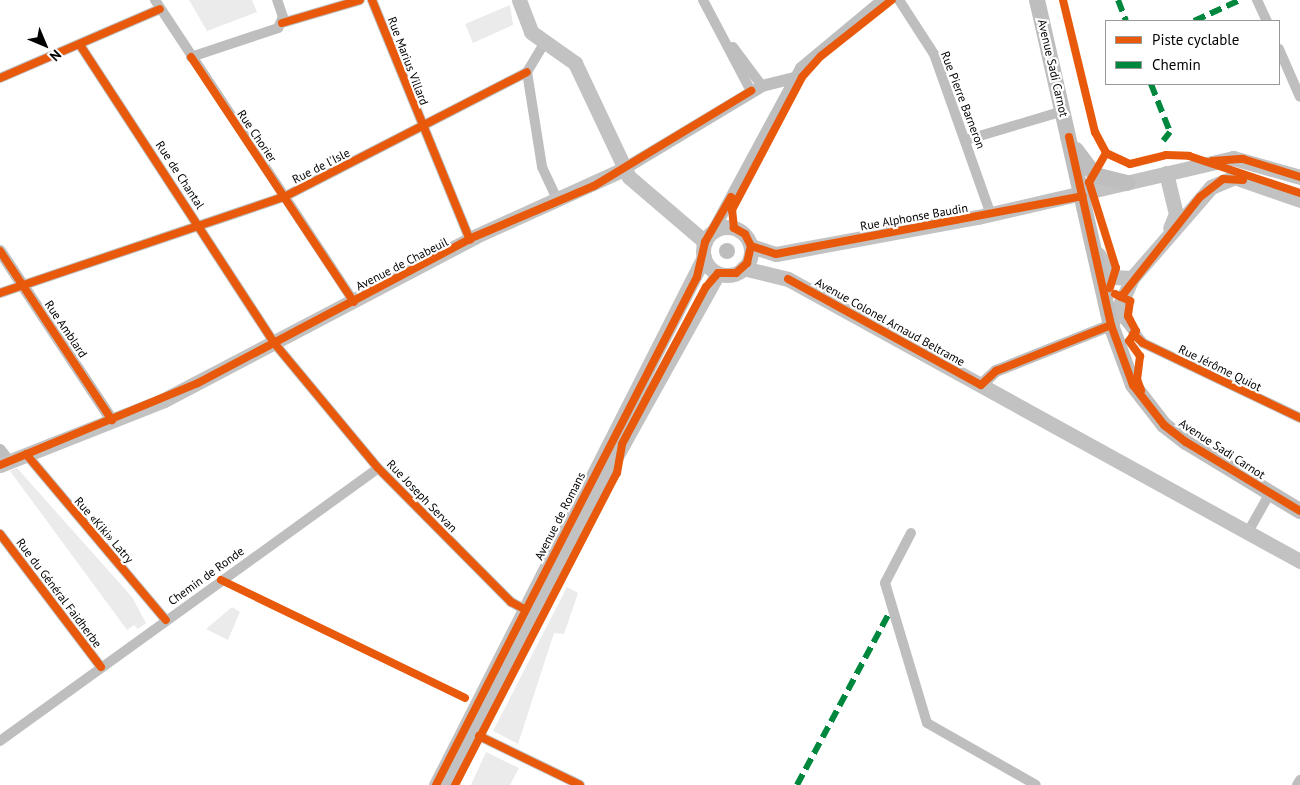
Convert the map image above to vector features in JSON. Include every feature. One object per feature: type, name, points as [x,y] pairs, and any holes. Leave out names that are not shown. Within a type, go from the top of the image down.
[{"type":"main road","name":"Avenue Sadi Carnot","points":[[1037,0],[1083,196],[1133,385],[1164,424],[1300,511]]},
{"type":"main road","points":[[520,5],[530,32],[575,63],[624,169],[635,184],[706,235],[734,228],[745,234],[750,246],[743,268],[731,274],[718,272],[704,257],[706,235]]},
{"type":"main road","name":"Avenue Sadi Carnot","points":[[1069,137],[1096,175],[1127,182]]},
{"type":"main road","name":"Rue Alphonse Baudin","points":[[750,246],[776,254],[991,215],[1083,196],[1127,182],[1233,158],[1300,178]]},
{"type":"main road","name":"Avenue de Chabeuil","points":[[3,459],[29,453],[112,420],[275,344],[470,240],[624,169]]},
{"type":"main road","points":[[1166,173],[1176,214],[1167,234]]},
{"type":"main road","points":[[1115,318],[1132,278],[1167,234],[1205,192],[1228,178],[1300,200]]},
{"type":"main road","points":[[776,254],[788,279]]},
{"type":"main road","name":"Avenue Sadi Carnot","points":[[1098,254],[1113,277],[1132,278]]},
{"type":"main road","name":"Avenue de Romans","points":[[449,785],[469,731],[524,609],[704,257]]},
{"type":"main road","name":"Avenue Colonel Arnaud Beltrame","points":[[743,268],[788,279],[1300,561]]},
{"type":"main road","name":"Avenue de Romans","points":[[436,785],[469,731],[648,396],[718,272]]},
{"type":"street","points":[[277,0],[282,23]]},
{"type":"street","points":[[191,57],[282,23],[360,0]]},
{"type":"street","name":"Rue Marius Villard","points":[[372,0],[420,127],[470,240]]},
{"type":"street","points":[[703,0],[756,89]]},
{"type":"street","points":[[706,235],[794,78],[813,56],[883,0]]},
{"type":"street","name":"Rue Pierre Barneron","points":[[899,0],[934,54],[991,215]]},
{"type":"street","points":[[1257,0],[1267,20]]},
{"type":"street","points":[[0,78],[80,45],[157,5]]},
{"type":"street","name":"Rue Chorier","points":[[157,5],[354,302]]},
{"type":"street","points":[[545,42],[528,72],[542,167],[558,201]]},
{"type":"street","name":"Rue de Chantal","points":[[80,45],[200,226],[275,344]]},
{"type":"street","points":[[1280,51],[1300,97]]},
{"type":"street","name":"Rue de l'Isle","points":[[0,293],[284,197],[528,72]]},
{"type":"street","name":"Avenue de Chabeuil","points":[[624,169],[756,89],[794,78]]},
{"type":"street","points":[[966,140],[1064,111]]},
{"type":"street","name":"Rue Amblard","points":[[0,251],[112,420]]},
{"type":"street","points":[[981,385],[996,371],[1115,318]]},
{"type":"street","name":"Rue Jérôme Quiot","points":[[1115,318],[1143,344],[1300,418]]},
{"type":"street","name":"Rue Joseph Servan","points":[[275,344],[378,468],[511,602],[524,609]]},
{"type":"street","name":"Rue «Kiki» Latry","points":[[29,453],[166,620]]},
{"type":"street","name":"Chemin de Ronde","points":[[0,741],[378,468]]},
{"type":"street","points":[[1248,532],[1270,493]]},
{"type":"street","points":[[911,533],[885,583],[927,723],[1036,785]]},
{"type":"street","name":"Rue du Général Faidherbe","points":[[0,534],[101,667]]},
{"type":"street","points":[[469,731],[580,785]]},
{"type":"street","points":[[1298,785],[1300,780]]},
{"type":"shaded area","points":[[189,0],[252,0],[257,12],[207,31]]},
{"type":"shaded area","points":[[510,5],[513,25],[473,43],[465,24]]},
{"type":"shaded area","points":[[727,243],[733,245],[735,251],[733,257],[727,259],[721,257],[719,251],[721,245]]},
{"type":"shaded area","points":[[17,468],[132,597],[146,623],[138,629],[134,625],[127,630],[10,471]]},
{"type":"shaded area","points":[[567,587],[578,593],[564,634],[554,633],[518,744],[493,731]]},
{"type":"shaded area","points":[[232,607],[240,612],[228,640],[206,629]]},
{"type":"shaded area","points":[[486,752],[519,768],[510,785],[471,785]]},
{"type":"marked path","points":[[1118,0],[1126,20]]},
{"type":"marked path","points":[[1196,20],[1240,0]]},
{"type":"marked path","points":[[1151,85],[1170,132],[1163,141]]},
{"type":"marked path","points":[[797,785],[888,615]]},
{"type":"cycle path","points":[[282,23],[360,0]]},
{"type":"cycle path","points":[[372,0],[470,240]]},
{"type":"cycle path","points":[[455,785],[617,473],[622,444],[706,287],[718,273],[736,273],[747,263],[751,246],[745,234],[734,228],[732,210],[802,77],[821,56],[892,0]]},
{"type":"cycle path","points":[[1063,0],[1095,132],[1106,153],[1130,164],[1166,155],[1189,156],[1300,193]]},
{"type":"cycle path","points":[[0,78],[160,9]]},
{"type":"cycle path","points":[[80,45],[275,344],[378,468],[511,602],[524,609]]},
{"type":"cycle path","points":[[191,57],[354,302]]},
{"type":"cycle path","points":[[0,293],[284,197],[527,72]]},
{"type":"cycle path","points":[[0,465],[198,383],[476,236],[594,186],[751,91]]},
{"type":"cycle path","points":[[1069,137],[1111,325],[1133,385],[1164,425],[1186,442],[1300,511]]},
{"type":"cycle path","points":[[1106,153],[1089,182],[1116,268],[1110,288]]},
{"type":"cycle path","points":[[1212,161],[1243,159],[1300,177]]},
{"type":"cycle path","points":[[1121,297],[1200,197],[1223,179],[1243,180]]},
{"type":"cycle path","points":[[751,246],[776,254],[1083,196]]},
{"type":"cycle path","points":[[436,785],[697,277],[705,242],[731,197]]},
{"type":"cycle path","points":[[0,251],[112,420]]},
{"type":"cycle path","points":[[788,279],[981,385],[996,371],[1111,325]]},
{"type":"cycle path","points":[[1115,294],[1130,301],[1128,316],[1136,331],[1129,341],[1140,356],[1137,379],[1141,390]]},
{"type":"cycle path","points":[[1133,334],[1143,343],[1300,418]]},
{"type":"cycle path","points":[[26,454],[166,620]]},
{"type":"cycle path","points":[[0,534],[101,667]]},
{"type":"cycle path","points":[[221,580],[465,698]]},
{"type":"cycle path","points":[[479,736],[580,785]]}]
